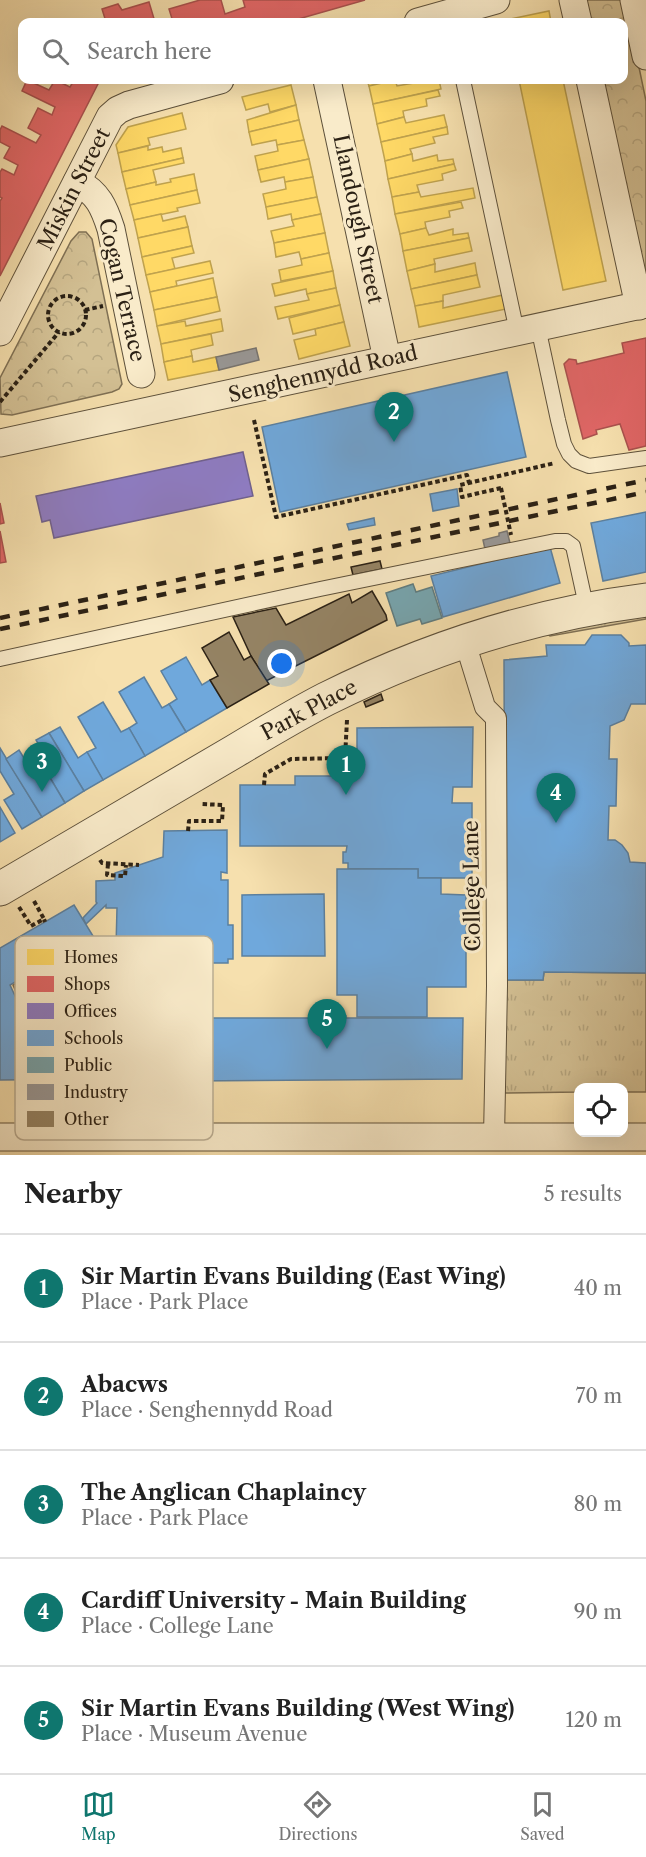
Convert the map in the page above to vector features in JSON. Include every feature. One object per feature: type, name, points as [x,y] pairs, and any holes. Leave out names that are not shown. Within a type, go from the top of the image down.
[{"type":"street","points":[[450,18],[496,0]]},
{"type":"street","points":[[573,0],[577,18]]},
{"type":"street","points":[[634,0],[646,56]]},
{"type":"street","name":"Miskin Street","points":[[0,332],[110,117],[118,110],[206,84]]},
{"type":"street","name":"Llandough Street","points":[[328,84],[387,359]]},
{"type":"street","points":[[591,84],[642,305]]},
{"type":"street","name":"Cogan Terrace","points":[[77,182],[90,188],[105,212],[141,374]]},
{"type":"street","name":"Senghennydd Road","points":[[0,443],[642,305]]},
{"type":"street","name":"Park Place","points":[[16,896],[299,713],[379,675],[465,642],[512,627],[587,610],[646,600]]},
{"type":"street","name":"College Lane","points":[[465,642],[485,707],[496,718],[497,986],[494,1137]]},
{"type":"street","points":[[0,1137],[15,1137]]},
{"type":"street","points":[[141,1140],[461,1146],[494,1137],[646,1137]]},
{"type":"lane","points":[[464,84],[528,330],[564,444],[576,461],[589,466],[646,458]]},
{"type":"lane","points":[[0,659],[320,589],[555,541],[566,541],[573,546],[587,610]]},
{"type":"path","points":[[67,296],[73,297],[82,304],[85,310],[85,321],[77,331],[59,332],[48,317],[49,311],[55,300],[67,296]]},
{"type":"path","points":[[85,310],[110,304]]},
{"type":"path","points":[[0,402],[59,332]]},
{"type":"path","points":[[254,420],[276,518],[467,475],[469,483]]},
{"type":"path","points":[[511,535],[501,488],[460,497],[460,485],[555,463]]},
{"type":"path","points":[[347,722],[345,758],[353,769],[353,778]]},
{"type":"path","points":[[264,785],[265,774],[291,759],[345,758]]},
{"type":"path","points":[[188,831],[189,821],[222,821],[223,805],[209,805]]},
{"type":"path","points":[[126,865],[125,876],[107,875],[110,864],[140,865]]},
{"type":"path","points":[[16,896],[45,920],[31,926],[16,896]]},
{"type":"green space","points":[[583,0],[625,0],[646,101],[646,269],[639,271],[600,84],[628,84],[628,18],[586,18]]},
{"type":"green space","points":[[79,232],[86,232],[92,239],[122,384],[119,389],[112,392],[12,415],[1,414],[0,378],[71,241]]},
{"type":"green space","points":[[646,612],[646,619],[550,636],[546,633]]},
{"type":"green space","points":[[544,972],[646,973],[646,1092],[628,1092],[628,1083],[574,1083],[574,1092],[503,1093],[504,980],[543,980]]},
{"type":"building: Homes","points":[[549,11],[550,18],[516,18]]},
{"type":"building: Homes","points":[[440,84],[441,89],[373,104],[369,86]]},
{"type":"building: Homes","points":[[520,84],[564,84],[606,281],[563,290]]},
{"type":"building: Homes","points":[[291,85],[296,105],[270,112],[268,104],[246,110],[242,97]]},
{"type":"building: Homes","points":[[438,90],[440,96],[426,99],[427,106],[403,111],[404,117],[377,124],[373,104]]},
{"type":"building: Homes","points":[[296,105],[299,120],[249,132],[247,120]]},
{"type":"building: Homes","points":[[182,113],[186,129],[148,138],[150,145],[118,153],[116,145],[128,127]]},
{"type":"building: Homes","points":[[444,115],[447,127],[381,142],[377,124],[404,117],[406,123]]},
{"type":"building: Homes","points":[[299,120],[304,140],[277,145],[276,140],[252,145],[249,132]]},
{"type":"building: Homes","points":[[447,127],[448,134],[433,137],[435,143],[410,149],[412,154],[385,161],[381,142]]},
{"type":"building: Homes","points":[[304,140],[309,159],[258,170],[255,156],[278,151],[277,145]]},
{"type":"building: Homes","points":[[148,146],[148,150],[162,147],[163,152],[181,148],[183,158],[122,172],[118,153]]},
{"type":"building: Homes","points":[[412,154],[413,161],[437,155],[438,161],[453,159],[454,164],[388,179],[385,161]]},
{"type":"building: Homes","points":[[183,158],[184,163],[153,170],[156,182],[126,189],[122,172]]},
{"type":"building: Homes","points":[[309,159],[313,177],[285,182],[284,177],[261,182],[258,170]]},
{"type":"building: Homes","points":[[454,164],[456,170],[442,174],[443,180],[417,185],[419,192],[392,197],[388,179]]},
{"type":"building: Homes","points":[[194,174],[197,190],[130,205],[126,189],[156,182],[156,185],[171,182],[170,179]]},
{"type":"building: Homes","points":[[313,177],[317,197],[266,207],[263,194],[286,189],[285,182]]},
{"type":"building: Homes","points":[[473,188],[475,198],[395,214],[392,197],[419,192],[421,197]]},
{"type":"building: Homes","points":[[197,190],[200,203],[177,208],[178,211],[134,220],[130,205]]},
{"type":"building: Homes","points":[[317,197],[321,214],[292,220],[291,214],[268,219],[266,207]]},
{"type":"building: Homes","points":[[461,202],[463,208],[449,211],[450,217],[425,222],[426,228],[400,234],[395,214]]},
{"type":"building: Homes","points":[[161,214],[163,221],[185,216],[188,227],[138,238],[134,220]]},
{"type":"building: Homes","points":[[321,214],[325,233],[274,243],[271,231],[294,226],[292,220]]},
{"type":"building: Homes","points":[[188,227],[192,246],[142,257],[138,238]]},
{"type":"building: Homes","points":[[426,228],[429,235],[453,229],[453,235],[468,233],[469,238],[403,251],[400,234]]},
{"type":"building: Homes","points":[[325,233],[329,253],[301,259],[299,252],[276,257],[274,243]]},
{"type":"building: Homes","points":[[469,238],[472,251],[434,259],[435,264],[407,271],[403,251]]},
{"type":"building: Homes","points":[[192,246],[194,253],[172,258],[175,269],[146,275],[142,257]]},
{"type":"building: Homes","points":[[329,253],[333,271],[281,281],[279,270],[302,265],[301,259]]},
{"type":"building: Homes","points":[[210,261],[213,273],[176,281],[177,286],[150,292],[146,275]]},
{"type":"building: Homes","points":[[475,263],[477,275],[411,289],[407,271],[435,264],[435,272]]},
{"type":"building: Homes","points":[[333,271],[336,288],[307,294],[306,289],[275,296],[272,284]]},
{"type":"building: Homes","points":[[477,275],[480,287],[443,295],[443,301],[415,306],[411,289]]},
{"type":"building: Homes","points":[[213,278],[217,297],[154,310],[150,292]]},
{"type":"building: Homes","points":[[336,288],[340,305],[278,319],[275,307],[309,300],[307,294]]},
{"type":"building: Homes","points":[[503,295],[506,309],[419,327],[415,306],[443,301],[443,308]]},
{"type":"building: Homes","points":[[217,297],[220,311],[157,326],[154,310]]},
{"type":"building: Homes","points":[[340,305],[344,322],[293,334],[289,318]]},
{"type":"building: Homes","points":[[221,319],[223,331],[161,344],[157,326],[185,321],[186,326]]},
{"type":"building: Homes","points":[[344,322],[350,346],[299,359],[294,340],[316,335],[315,329]]},
{"type":"building: Homes","points":[[211,334],[213,345],[191,350],[192,356],[164,362],[161,344]]},
{"type":"building: Homes","points":[[192,356],[193,362],[216,357],[219,370],[168,380],[164,362]]},
{"type":"building: Shops","points":[[200,0],[221,0],[225,14],[245,7],[243,0],[365,0],[302,18],[172,18],[169,9]]},
{"type":"building: Shops","points":[[149,2],[154,18],[105,18],[102,9],[118,4],[122,10]]},
{"type":"building: Shops","points":[[25,84],[36,84],[49,90],[53,84],[64,84],[70,87],[72,84],[98,84],[0,276],[0,201],[2,198],[0,197],[0,172],[2,169],[14,175],[18,165],[4,158],[10,147],[0,142],[0,130],[2,126],[36,143],[41,135],[28,128],[38,108],[52,115],[55,107],[22,91]]},
{"type":"building: Shops","points":[[646,338],[646,446],[629,450],[620,424],[596,430],[597,434],[583,439],[564,364],[569,359],[576,360],[577,364],[624,353],[622,343]]},
{"type":"building: Shops","points":[[0,503],[4,523],[0,524]]},
{"type":"building: Shops","points":[[0,531],[6,562],[0,563]]},
{"type":"building: Offices","points":[[243,452],[253,496],[54,538],[50,520],[42,522],[36,496]]},
{"type":"building: Schools","points":[[507,372],[526,457],[280,512],[262,427]]},
{"type":"building: Schools","points":[[457,489],[459,506],[433,511],[430,494]]},
{"type":"building: Schools","points":[[646,512],[646,572],[603,581],[591,523]]},
{"type":"building: Schools","points":[[374,518],[375,525],[349,530],[347,524]]},
{"type":"building: Schools","points":[[550,547],[560,583],[443,617],[431,576]]},
{"type":"building: Schools","points":[[592,635],[621,635],[629,646],[646,645],[646,704],[631,704],[624,720],[610,726],[609,759],[617,759],[616,806],[609,806],[608,840],[615,840],[622,845],[628,853],[630,862],[646,863],[646,973],[544,972],[543,980],[504,980],[504,660],[547,656],[546,645],[585,645]]},
{"type":"building: Schools","points":[[186,657],[202,685],[210,680],[227,708],[186,732],[169,704],[177,699],[161,671]]},
{"type":"building: Schools","points":[[144,677],[162,708],[169,704],[186,732],[145,756],[129,728],[137,723],[119,692]]},
{"type":"building: Schools","points":[[103,702],[121,732],[129,728],[145,756],[103,780],[87,752],[96,748],[78,717]]},
{"type":"building: Schools","points":[[60,727],[78,758],[87,752],[103,780],[84,791],[49,733]]},
{"type":"building: Schools","points":[[473,727],[472,787],[453,787],[452,803],[472,803],[472,878],[418,878],[418,869],[348,869],[348,863],[343,863],[343,852],[346,852],[347,846],[240,846],[240,785],[295,785],[295,776],[357,778],[357,728]]},
{"type":"building: Schools","points":[[49,733],[84,791],[65,803],[49,776],[55,772],[36,740]]},
{"type":"building: Schools","points":[[0,748],[42,817],[22,829],[4,800],[14,794],[0,771]]},
{"type":"building: Schools","points":[[19,750],[38,781],[49,776],[65,803],[42,817],[6,759]]},
{"type":"building: Schools","points":[[0,807],[15,833],[0,842]]},
{"type":"building: Schools","points":[[227,830],[227,873],[221,872],[221,880],[228,880],[228,925],[233,925],[233,959],[228,959],[228,963],[213,963],[213,936],[116,936],[117,908],[106,908],[106,905],[86,924],[83,918],[97,903],[96,881],[115,880],[115,873],[163,857],[164,831]]},
{"type":"building: Schools","points":[[337,869],[418,869],[418,878],[441,878],[441,894],[466,895],[466,987],[427,987],[427,1017],[357,1017],[357,995],[337,995]]},
{"type":"building: Schools","points":[[324,894],[325,956],[242,956],[242,895]]},
{"type":"building: Schools","points":[[74,905],[93,936],[21,936]]},
{"type":"building: Schools","points":[[15,939],[15,982],[10,985],[15,996],[15,1080],[0,1080],[0,948]]},
{"type":"building: Schools","points":[[340,1016],[346,1016],[346,1018],[463,1018],[462,1079],[213,1081],[213,1018],[340,1018]]},
{"type":"building: Public","points":[[413,584],[416,592],[432,587],[442,618],[422,624],[420,619],[397,626],[386,593]]},
{"type":"building: Industry","points":[[256,348],[259,360],[219,370],[216,357]]},
{"type":"building: Industry","points":[[507,531],[510,543],[485,549],[483,540],[499,536],[499,533]]},
{"type":"building: Other","points":[[380,561],[382,569],[353,575],[351,567]]},
{"type":"building: Other","points":[[372,591],[387,620],[266,681],[251,656],[233,617],[276,608],[286,625],[349,594],[352,603]]},
{"type":"building: Other","points":[[229,632],[244,660],[251,656],[269,684],[227,708],[210,680],[218,676],[202,648]]},
{"type":"building: Other","points":[[381,694],[383,700],[366,707],[364,702]]},
{"type":"railway","points":[[0,618],[646,480]]},
{"type":"railway","points":[[0,629],[646,492]]},
{"type":"place","name":"Abacws","points":[[394,442]]},
{"type":"place","name":"The Anglican Chaplaincy","points":[[42,792]]},
{"type":"place","name":"Sir Martin Evans Building (East Wing)","points":[[346,795]]},
{"type":"place","name":"Cardiff University - Main Building","points":[[556,823]]},
{"type":"place","name":"Sir Martin Evans Building (West Wing)","points":[[327,1049]]}]
